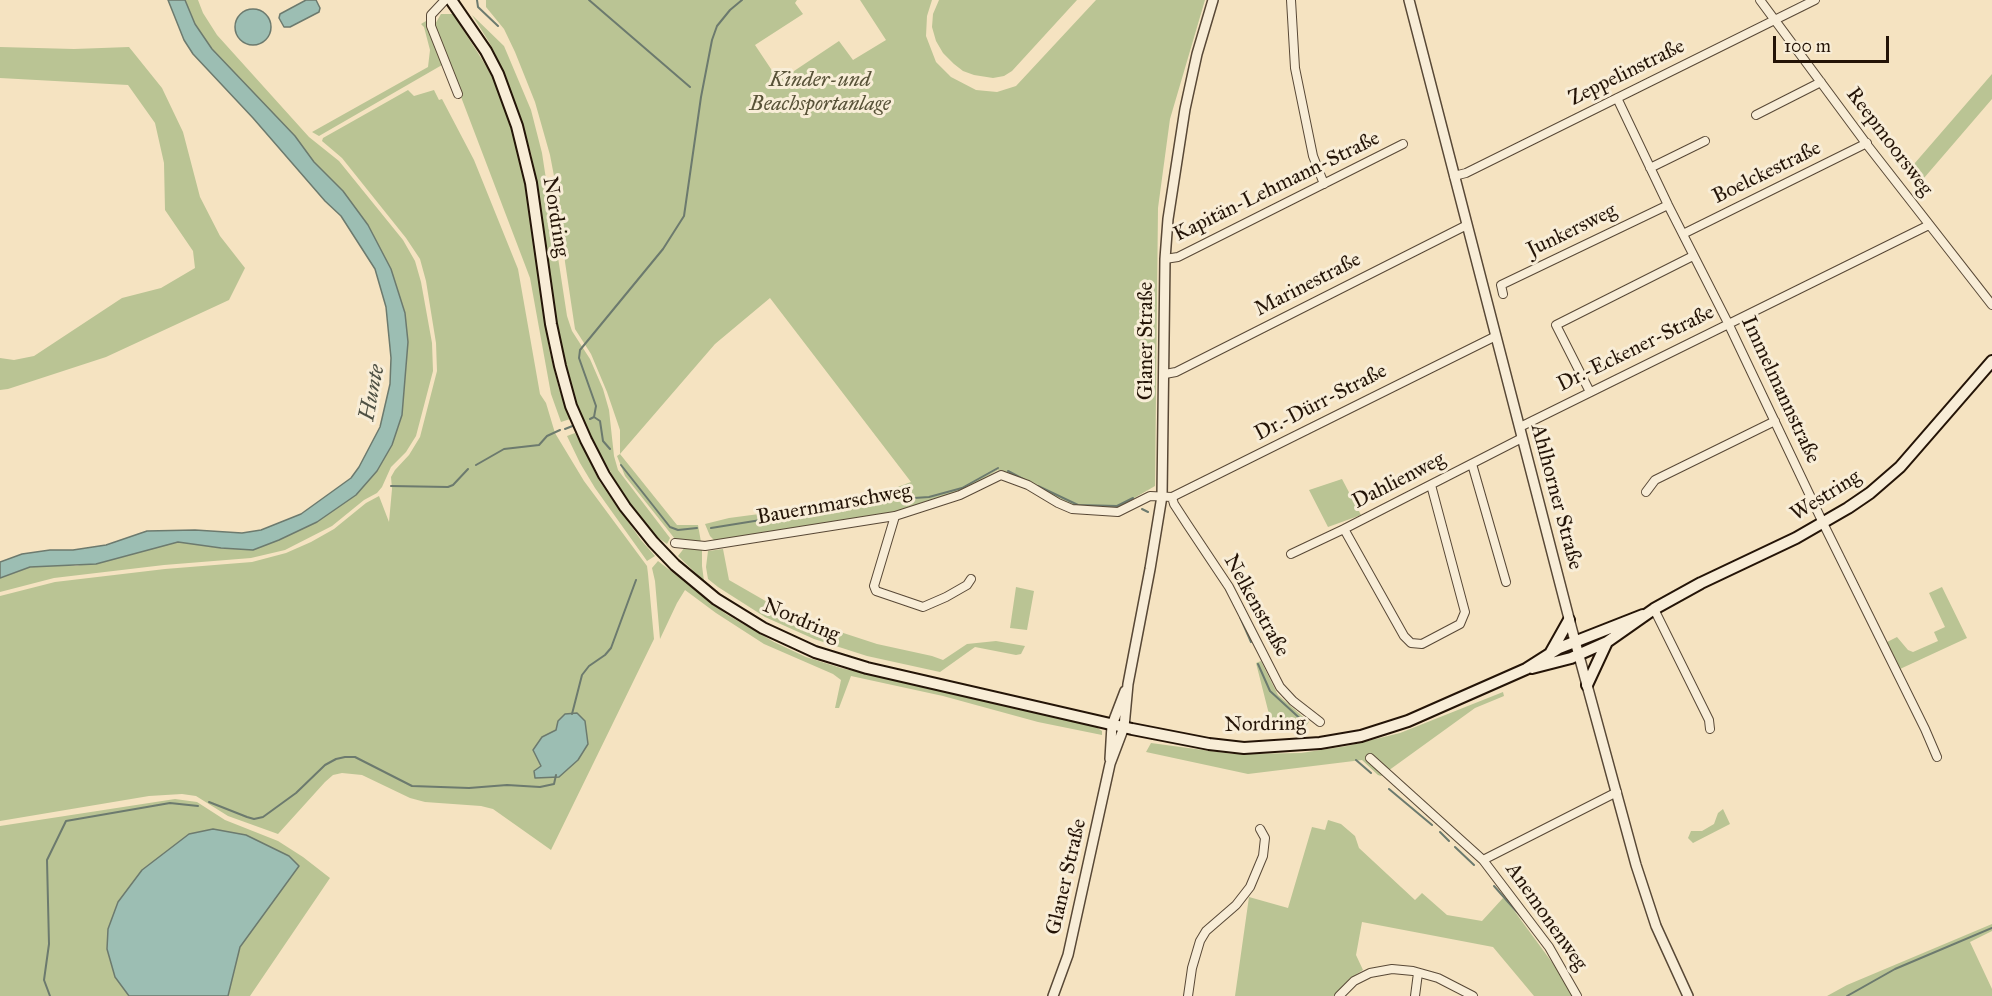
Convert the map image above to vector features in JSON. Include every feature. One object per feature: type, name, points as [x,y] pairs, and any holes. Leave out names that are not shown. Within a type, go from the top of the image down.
[{"type":"main road","name":"Nordring","points":[[451,0],[470,26],[498,74],[517,126],[532,192],[551,324],[560,366],[571,406],[586,440],[604,475],[625,507],[653,542],[675,565],[736,613],[815,652],[918,680],[1112,725],[1209,744],[1244,748],[1320,744],[1361,736],[1407,721],[1526,669],[1579,654]]},
{"type":"main road","name":"Westring","points":[[1575,642],[1643,615],[1823,523],[1870,493],[1900,467],[1992,362]]},
{"type":"main road","name":"Westring","points":[[1579,654],[1607,642],[1643,615]]},
{"type":"main road","points":[[1551,652],[1569,620]]},
{"type":"main road","name":"Nordring","points":[[1526,669],[1551,652],[1575,642]]},
{"type":"main road","points":[[1587,685],[1607,642]]},
{"type":"street","points":[[445,0],[431,15],[431,26],[458,94]]},
{"type":"street","name":"Glaner Straße","points":[[1053,996],[1068,955],[1110,764],[1124,727],[1128,684],[1162,496],[1165,259],[1169,209],[1185,109],[1197,54],[1213,0]]},
{"type":"street","points":[[1291,0],[1295,68],[1313,156],[1324,184]]},
{"type":"street","name":"Ahlhorner Straße","points":[[1408,0],[1569,620],[1646,900],[1668,955],[1688,996]]},
{"type":"street","name":"Reepmoorsweg","points":[[1760,0],[1992,305]]},
{"type":"street","name":"Zeppelinstraße","points":[[1454,176],[1466,173],[1815,0]]},
{"type":"street","points":[[1756,115],[1821,82]]},
{"type":"street","name":"Immelmannstraße","points":[[1617,98],[1937,757]]},
{"type":"street","points":[[1650,168],[1705,141]]},
{"type":"street","name":"Boelckestraße","points":[[1683,234],[1867,143]]},
{"type":"street","name":"Kapitän-Lehmann-Straße","points":[[1165,259],[1178,257],[1403,144]]},
{"type":"street","name":"Junkersweg","points":[[1503,294],[1501,285],[1668,205]]},
{"type":"street","name":"Marinestraße","points":[[1165,374],[1176,372],[1467,225]]},
{"type":"street","name":"Dr.-Eckener-Straße","points":[[1520,427],[1929,225]]},
{"type":"street","points":[[1590,392],[1556,325],[1693,256]]},
{"type":"street","name":"Dr.-Dürr-Straße","points":[[1172,497],[1496,336]]},
{"type":"street","points":[[1646,492],[1655,480],[1775,422]]},
{"type":"street","name":"Dahlienweg","points":[[1291,554],[1522,438]]},
{"type":"street","points":[[1472,464],[1506,582]]},
{"type":"street","name":"Bauernmarschweg","points":[[675,543],[705,546],[895,516],[960,495],[1001,475],[1028,485],[1058,503],[1072,508],[1118,512],[1150,496],[1162,496]]},
{"type":"street","points":[[1344,529],[1404,636],[1411,644],[1422,644],[1460,624],[1465,612],[1431,485]]},
{"type":"street","points":[[1162,496],[1172,497]]},
{"type":"street","name":"Nelkenstraße","points":[[1172,497],[1174,504],[1229,587],[1280,687],[1293,701],[1320,722]]},
{"type":"street","points":[[895,516],[874,586],[876,591],[923,607],[960,590],[971,579]]},
{"type":"street","points":[[1654,609],[1709,720],[1710,729]]},
{"type":"street","name":"Glaner Straße","points":[[1110,764],[1112,725],[1128,684]]},
{"type":"street","name":"Anemonenweg","points":[[1370,758],[1483,860],[1550,947],[1577,996]]},
{"type":"street","name":"Anemonenweg","points":[[1483,860],[1617,792]]},
{"type":"street","points":[[1188,996],[1192,968],[1200,941],[1206,931],[1236,905],[1250,887],[1263,856],[1264,838],[1260,829]]},
{"type":"street","points":[[1339,996],[1354,981],[1370,974],[1392,969],[1438,978],[1473,996]]},
{"type":"street","points":[[1415,996],[1418,973]]},
{"type":"green space","points":[[185,0],[198,0],[203,13],[217,35],[309,137],[339,161],[403,240],[415,261],[432,343],[433,371],[416,436],[406,452],[391,467],[377,493],[364,500],[332,526],[285,550],[251,558],[164,565],[54,578],[0,592],[0,578],[30,567],[53,564],[76,566],[178,542],[253,550],[279,540],[317,522],[377,471],[392,445],[402,415],[408,342],[391,269],[368,225],[343,191],[314,162],[295,136],[212,49],[195,24]]},
{"type":"green space","name":"Kinder-und Beachsportanlage","points":[[486,0],[797,0],[795,3],[803,14],[755,45],[779,81],[839,41],[853,60],[886,40],[860,0],[932,0],[927,16],[926,36],[936,62],[951,77],[976,90],[997,92],[1016,86],[1096,0],[1205,0],[1170,119],[1158,208],[1155,486],[1117,508],[1097,509],[1075,506],[998,470],[958,493],[897,511],[716,542],[710,536],[705,524],[729,518],[812,507],[892,489],[911,482],[770,298],[715,344],[620,454],[620,430],[607,392],[591,354],[575,329],[565,262],[562,218],[550,155],[535,102],[504,29],[486,7]]},
{"type":"green space","points":[[939,0],[1077,0],[1012,71],[1004,76],[993,78],[963,71],[943,53],[932,27],[933,14]]},
{"type":"green space","points":[[441,14],[453,14],[478,53],[492,76],[511,127],[524,180],[549,349],[559,389],[570,419],[561,422],[551,394],[530,278],[434,26]]},
{"type":"green space","points":[[472,15],[504,46],[531,110],[542,153],[567,316],[572,331],[590,359],[603,389],[609,410],[614,456],[618,470],[670,538],[667,544],[656,536],[630,505],[590,435],[577,405],[556,323],[531,153],[505,74]]},
{"type":"green space","points":[[426,21],[442,65],[319,136],[312,132],[428,67],[430,50],[424,27],[421,24]]},
{"type":"green space","points":[[0,47],[74,49],[129,47],[162,88],[183,132],[200,197],[220,236],[245,268],[229,300],[106,357],[0,390],[0,358],[14,360],[34,356],[122,298],[161,288],[195,268],[193,251],[165,210],[164,163],[155,123],[128,85],[0,78]]},
{"type":"green space","points":[[1992,74],[1992,99],[1918,185],[1908,171]]},
{"type":"green space","points":[[408,90],[414,96],[434,90],[439,100],[442,99],[474,160],[518,269],[540,394],[546,403],[555,433],[584,481],[647,566],[654,639],[551,850],[493,809],[425,802],[410,798],[362,775],[342,773],[333,775],[325,782],[278,834],[228,816],[196,796],[182,794],[149,796],[0,821],[0,596],[55,582],[165,569],[252,562],[286,553],[311,542],[334,529],[366,503],[379,496],[389,522],[391,477],[420,437],[437,371],[436,343],[426,281],[420,259],[406,238],[342,158],[322,141],[323,138]]},
{"type":"green space","points":[[575,433],[600,482],[655,556],[647,561],[580,463],[567,436]]},
{"type":"green space","points":[[620,454],[677,525],[698,525],[701,542],[675,539],[625,476],[617,456]]},
{"type":"green space","points":[[1342,479],[1361,515],[1328,527],[1309,490]]},
{"type":"green space","points":[[685,547],[702,550],[704,581],[678,556]]},
{"type":"green space","points":[[723,549],[729,580],[769,603],[825,627],[877,644],[943,660],[967,644],[996,641],[1025,646],[1021,654],[1016,655],[975,647],[940,672],[867,656],[814,639],[765,617],[708,579],[706,567],[708,551]]},
{"type":"green space","points":[[658,561],[726,614],[774,642],[806,657],[841,668],[1096,727],[1102,731],[1102,735],[1038,722],[943,696],[851,676],[839,708],[835,708],[841,680],[833,674],[764,644],[685,590],[660,639],[652,568]]},
{"type":"green space","points":[[1016,587],[1034,591],[1027,630],[1010,628]]},
{"type":"green space","points":[[1942,587],[1967,638],[1900,669],[1887,642],[1897,637],[1908,650],[1913,652],[1938,641],[1934,632],[1945,627],[1929,593]]},
{"type":"green space","points":[[1261,661],[1278,695],[1309,722],[1306,726],[1271,722],[1256,663]]},
{"type":"green space","points":[[1503,692],[1504,696],[1475,708],[1381,776],[1362,760],[1248,774],[1146,752],[1151,743],[1233,754],[1301,753],[1347,746],[1400,733]]},
{"type":"green space","points":[[175,799],[197,802],[225,820],[278,841],[330,878],[250,996],[228,996],[240,947],[299,866],[118,902],[108,929],[107,949],[129,996],[0,996],[0,826]]},
{"type":"green space","points":[[1723,809],[1730,824],[1693,843],[1688,838],[1691,831],[1702,831],[1714,824],[1718,813]]},
{"type":"green space","points":[[1328,820],[1341,824],[1355,836],[1359,848],[1415,900],[1422,893],[1447,915],[1482,921],[1503,898],[1565,980],[1573,996],[1534,996],[1493,947],[1362,922],[1356,955],[1363,970],[1349,979],[1335,996],[1235,996],[1249,897],[1288,908],[1312,827],[1325,830]]},
{"type":"green space","points":[[1992,924],[1992,931],[1970,942],[1992,989],[1992,996],[1827,996],[1847,985]]},
{"type":"water","points":[[168,0],[185,0],[195,24],[212,49],[295,136],[314,162],[343,191],[368,225],[391,269],[405,313],[408,342],[402,415],[392,445],[377,471],[356,495],[317,522],[279,540],[253,550],[178,542],[96,564],[30,567],[0,578],[0,562],[22,554],[106,545],[147,531],[195,530],[242,533],[261,530],[301,514],[351,478],[380,427],[390,384],[391,358],[386,307],[375,269],[341,216],[193,54],[184,40]]},
{"type":"water","points":[[306,0],[316,0],[320,8],[319,12],[290,27],[284,27],[279,18],[280,14]]},
{"type":"water","points":[[253,9],[266,14],[271,27],[266,40],[253,45],[240,40],[235,27],[240,14]]},
{"type":"water","points":[[577,713],[585,721],[588,744],[578,760],[559,777],[535,778],[534,771],[541,766],[533,750],[542,737],[556,730],[558,721],[565,714]]},
{"type":"water","points":[[213,829],[246,835],[289,856],[299,866],[240,947],[228,996],[129,996],[115,977],[107,949],[108,929],[118,902],[142,870],[189,834]]},
{"type":"waterway","points":[[477,0],[478,7],[498,26]]},
{"type":"waterway","points":[[589,0],[690,87]]},
{"type":"waterway","points":[[590,419],[594,417],[596,406],[579,358],[580,350],[663,249],[684,216],[701,97],[712,40],[717,26],[742,0]]},
{"type":"waterway","points":[[594,417],[600,421],[603,441],[610,449]]},
{"type":"waterway","points":[[565,429],[575,425]]},
{"type":"waterway","points":[[476,465],[504,449],[539,445],[547,436],[560,430]]},
{"type":"waterway","points":[[621,465],[670,527],[678,530],[697,528]]},
{"type":"waterway","points":[[899,499],[929,497],[962,488],[998,468]]},
{"type":"waterway","points":[[391,486],[448,487],[453,485],[468,469]]},
{"type":"waterway","points":[[1008,471],[1025,480]]},
{"type":"waterway","points":[[1038,486],[1078,505],[1117,506],[1133,498]]},
{"type":"waterway","points":[[711,528],[891,499]]},
{"type":"waterway","points":[[1142,509],[1148,512]]},
{"type":"waterway","points":[[572,714],[582,675],[589,666],[611,648],[636,580]]},
{"type":"waterway","points":[[1240,617],[1251,642]]},
{"type":"waterway","points":[[1258,664],[1270,691],[1306,724]]},
{"type":"waterway","points":[[209,802],[254,819],[263,817],[296,793],[325,765],[345,757],[355,757],[412,786],[540,787],[554,784],[556,775]]},
{"type":"waterway","points":[[1356,760],[1371,773]]},
{"type":"waterway","points":[[1389,789],[1432,825]]},
{"type":"waterway","points":[[50,996],[44,980],[49,944],[47,860],[66,821],[170,803],[198,806]]},
{"type":"waterway","points":[[1440,832],[1449,841]]},
{"type":"waterway","points":[[1455,847],[1474,865]]},
{"type":"waterway","points":[[1494,886],[1524,920]]},
{"type":"waterway","points":[[1847,996],[1895,969],[1992,928]]},
{"type":"water label","name":"Hunte","points":[[373,393]]}]
